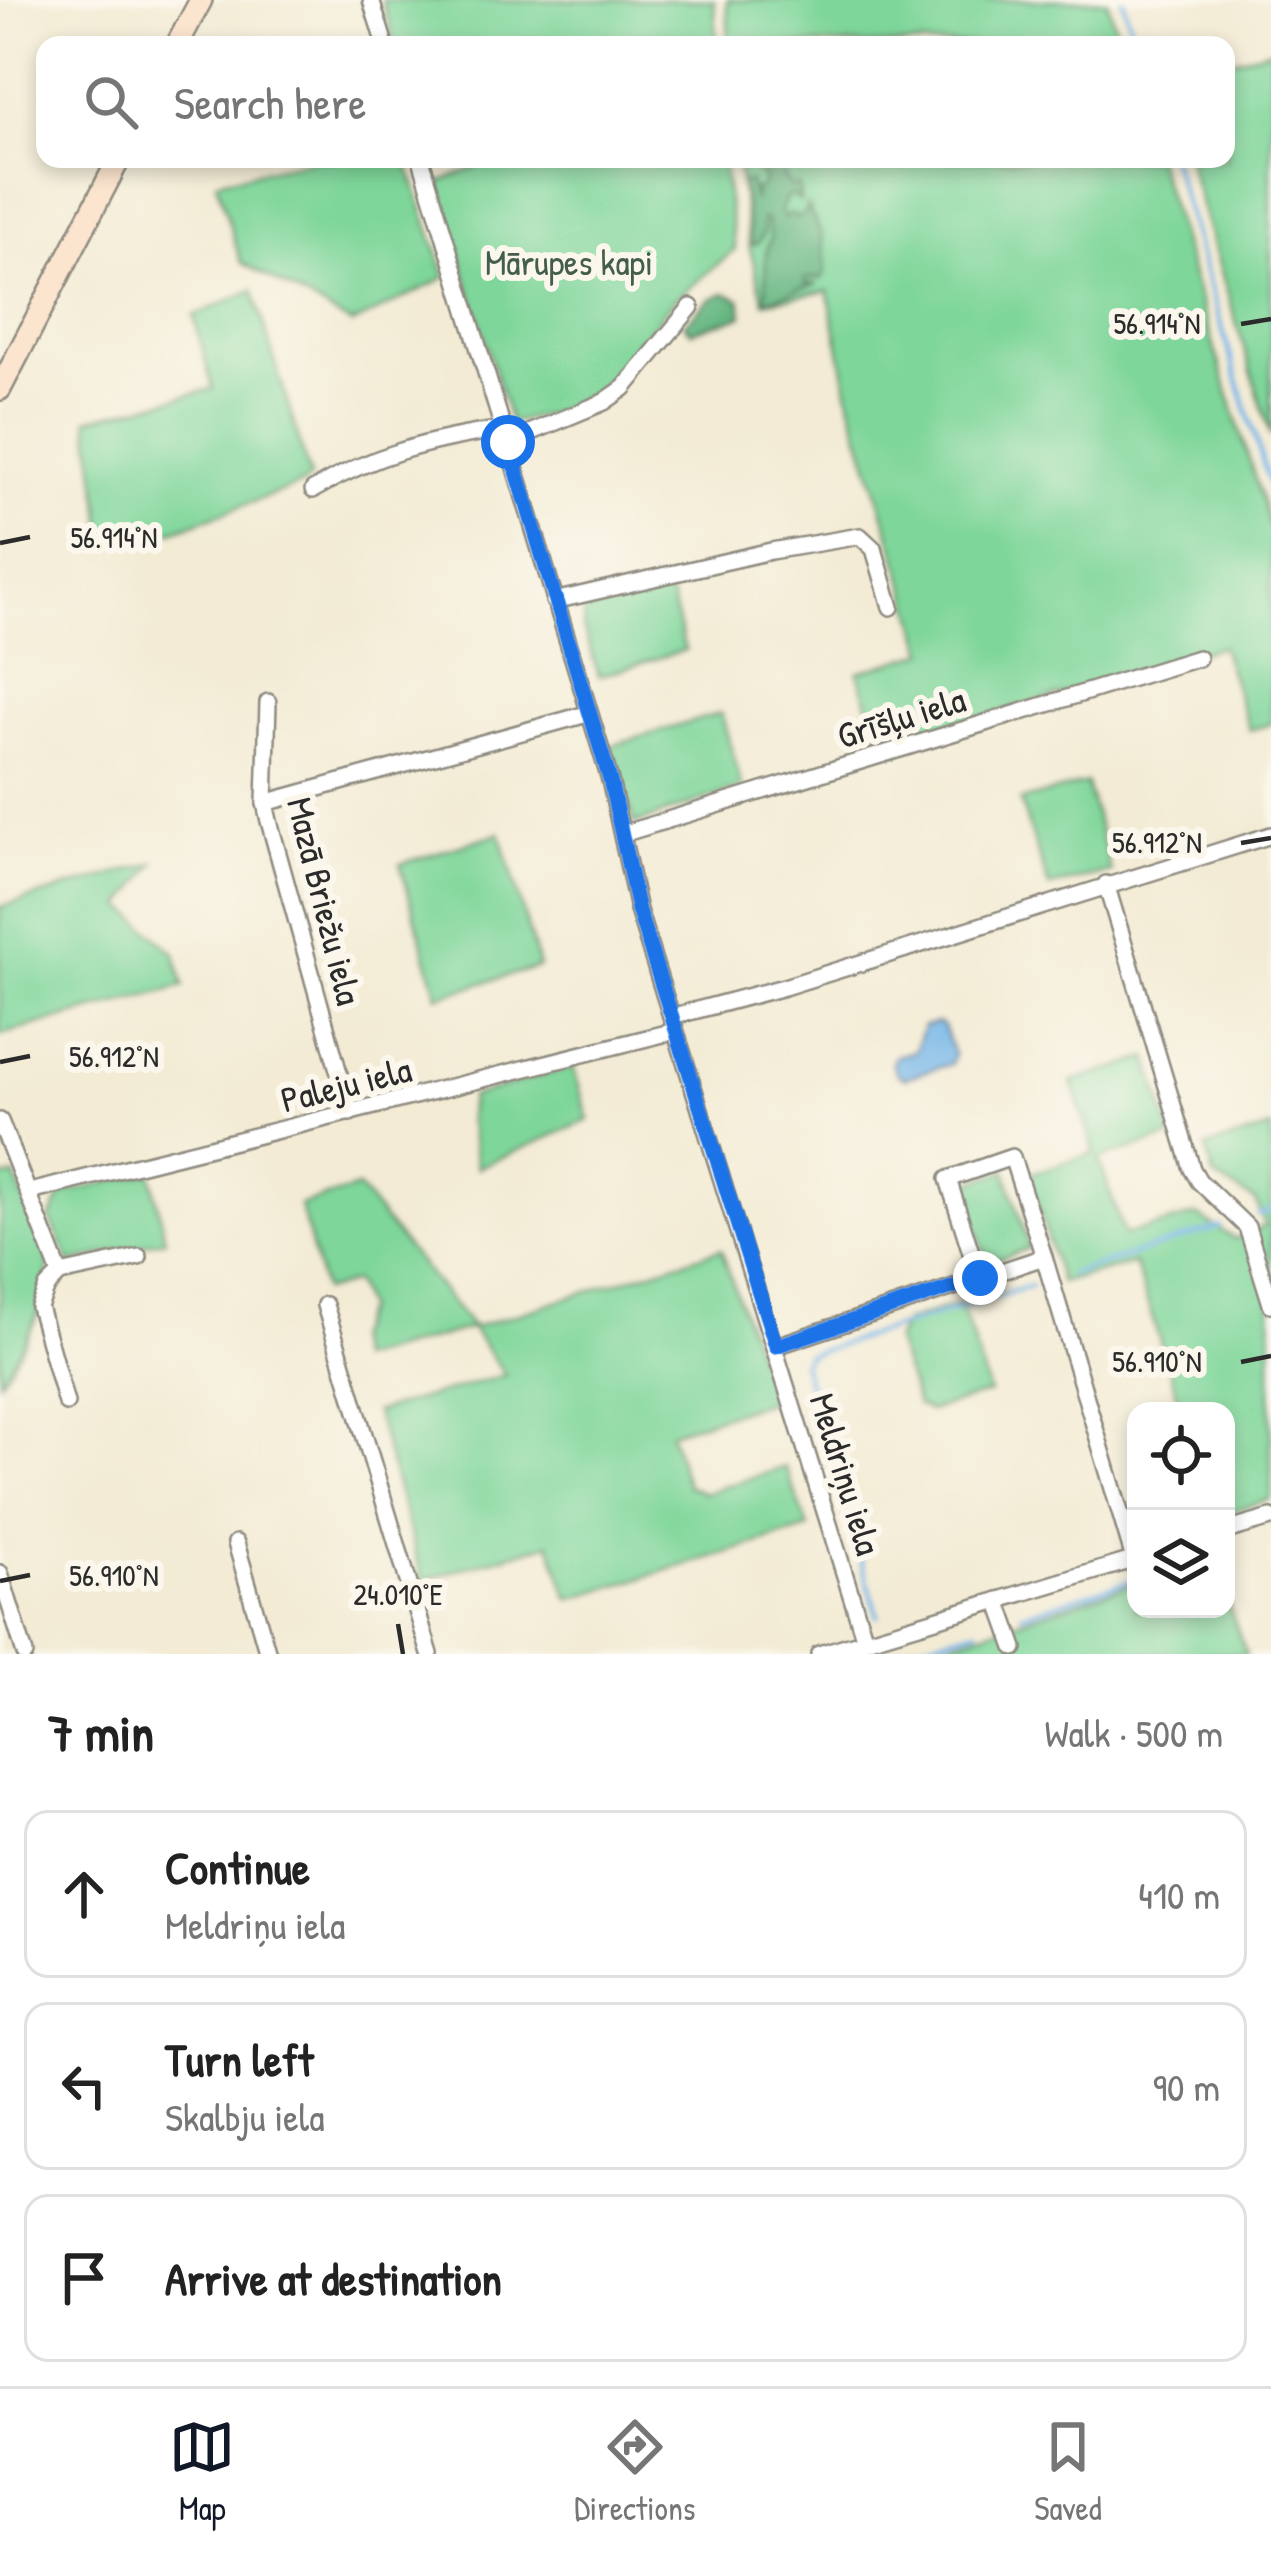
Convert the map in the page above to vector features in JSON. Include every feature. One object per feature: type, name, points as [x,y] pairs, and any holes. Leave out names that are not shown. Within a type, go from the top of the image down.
[{"type":"main road","points":[[182,36],[201,0]]},
{"type":"main road","points":[[0,389],[113,168]]},
{"type":"street","points":[[371,0],[382,36]]},
{"type":"street","name":"Meldriņu iela","points":[[424,168],[610,780],[638,910],[865,1640]]},
{"type":"street","points":[[313,490],[406,446],[506,435],[604,402],[623,388],[691,308]]},
{"type":"street","points":[[554,601],[771,551],[860,536],[874,549],[891,607]]},
{"type":"street","name":"Grīšļu iela","points":[[622,834],[1198,658]]},
{"type":"street","name":"Mazā Briežu iela","points":[[268,702],[265,803],[350,1113]]},
{"type":"street","points":[[265,803],[587,714]]},
{"type":"street","name":"Paleju iela","points":[[30,1192],[350,1113],[673,1024],[1271,835]]},
{"type":"street","points":[[1106,884],[1192,1169],[1247,1227],[1271,1304]]},
{"type":"street","points":[[0,1121],[60,1274]]},
{"type":"street","points":[[980,1278],[948,1179],[1012,1157],[1127,1532]]},
{"type":"street","points":[[66,1403],[40,1306],[47,1287],[60,1274],[139,1257]]},
{"type":"street","points":[[776,1346],[1044,1257]]},
{"type":"street","points":[[325,1304],[430,1654]]},
{"type":"street","points":[[1235,1529],[1271,1518]]},
{"type":"street","points":[[236,1543],[268,1654]]},
{"type":"street","points":[[819,1654],[1127,1561]]},
{"type":"street","points":[[0,1573],[25,1654]]},
{"type":"street","points":[[998,1600],[1015,1648]]},
{"type":"green space","points":[[382,0],[714,0],[717,36],[392,36]]},
{"type":"green space","points":[[727,0],[1107,0],[1118,36],[729,36]]},
{"type":"green space","points":[[1271,49],[1271,437],[1190,168],[1235,168],[1235,59]]},
{"type":"green space","points":[[275,168],[409,168],[446,277],[352,324],[241,262],[216,181]]},
{"type":"green space","name":"Mārupes kapi","points":[[476,168],[723,168],[735,250],[674,300],[594,395],[560,411],[510,423],[438,183]]},
{"type":"green space","points":[[738,168],[1159,168],[1271,531],[1271,724],[1249,730],[1221,646],[890,746],[879,739],[858,672],[926,652],[851,405],[828,291],[764,302],[750,249]]},
{"type":"green space","points":[[751,168],[785,168],[790,186],[799,186],[800,201],[787,197],[780,211],[785,218],[790,214],[797,218],[807,206],[822,235],[826,271],[822,278],[805,279],[806,284],[817,284],[765,301],[771,238],[763,219],[764,233],[751,245],[741,183],[750,182],[754,200],[755,189],[765,179]]},
{"type":"green space","points":[[253,290],[310,477],[303,484],[172,531],[104,531],[88,419],[213,389],[194,316]]},
{"type":"green space","points":[[724,293],[740,299],[743,316],[691,331],[684,324],[709,300]]},
{"type":"green space","points":[[661,590],[671,597],[685,650],[599,676],[583,627],[585,611]]},
{"type":"green space","points":[[721,713],[742,787],[635,824],[611,746]]},
{"type":"green space","points":[[1086,783],[1111,872],[1049,887],[1020,801]]},
{"type":"green space","points":[[500,833],[539,967],[438,996],[400,864]]},
{"type":"green space","points":[[155,863],[123,906],[175,953],[184,986],[0,1035],[0,907]]},
{"type":"green space","points":[[1148,1058],[1172,1137],[1099,1159],[1124,1235],[1197,1215],[1235,1239],[1265,1226],[1256,1201],[1214,1177],[1206,1148],[1271,1128],[1271,1499],[1235,1510],[1235,1402],[1180,1402],[1134,1263],[1060,1283],[1029,1174],[1095,1153],[1072,1082]]},
{"type":"green space","points":[[573,1067],[589,1120],[477,1168],[468,1117],[470,1097]]},
{"type":"green space","points":[[1006,1171],[1029,1248],[988,1263],[962,1184]]},
{"type":"green space","points":[[151,1172],[165,1239],[70,1263],[50,1219],[62,1194]]},
{"type":"green space","points":[[15,1176],[49,1261],[39,1310],[0,1381],[0,1178]]},
{"type":"green space","points":[[358,1188],[472,1328],[721,1249],[773,1400],[670,1432],[687,1486],[705,1493],[785,1467],[809,1528],[577,1597],[569,1598],[550,1543],[423,1580],[375,1412],[505,1375],[471,1328],[357,1360],[352,1339],[365,1309],[354,1282],[323,1291],[300,1205]]},
{"type":"green space","points":[[961,1303],[989,1393],[929,1411],[917,1405],[895,1341],[904,1322]]},
{"type":"green space","points":[[1127,1586],[1127,1618],[1233,1618],[1246,1654],[915,1654]]},
{"type":"water","points":[[938,1023],[954,1056],[951,1064],[905,1078],[897,1074],[892,1062],[896,1056],[915,1051],[923,1026]]},
{"type":"waterway","points":[[1123,0],[1133,36]]},
{"type":"waterway","points":[[1174,168],[1271,490]]},
{"type":"waterway","points":[[1258,1215],[1271,1211]]},
{"type":"waterway","points":[[1070,1274],[1220,1227]]},
{"type":"waterway","points":[[878,1616],[802,1363],[807,1355],[1031,1286]]},
{"type":"waterway","points":[[1022,1614],[1127,1582]]},
{"type":"waterway","points":[[886,1654],[978,1629]]},
{"type":"route","points":[[508,442],[610,780],[638,910],[776,1346],[980,1278]]}]
